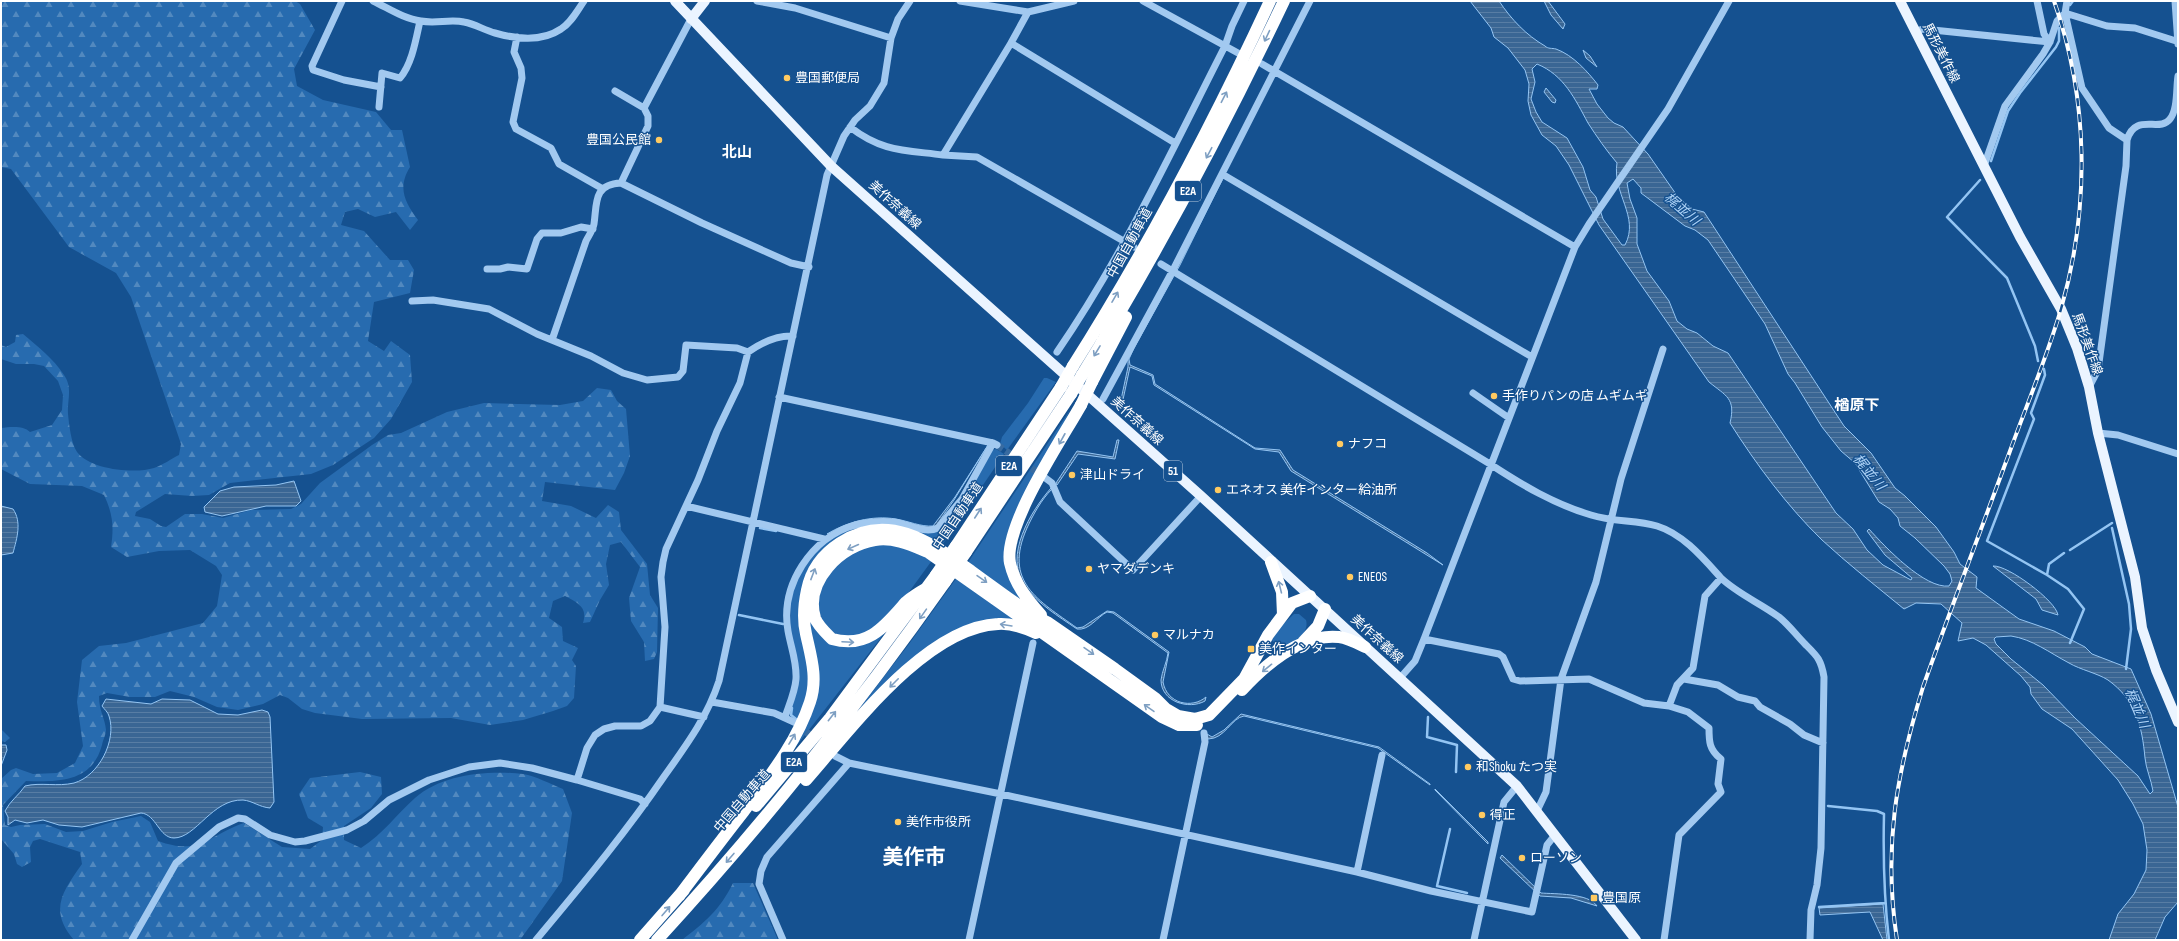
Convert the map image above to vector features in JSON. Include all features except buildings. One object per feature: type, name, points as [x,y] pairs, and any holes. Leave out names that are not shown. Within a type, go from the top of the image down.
[{"type":"highway","name":"中国自動車道","points":[[1066,390],[1073,366],[1131,270],[1163,211],[1208,127],[1270,1]]},
{"type":"highway","name":"中国自動車道","points":[[657,940],[748,837],[827,741],[906,638],[941,578],[1066,390],[1082,375],[1178,211],[1221,129],[1284,1]]},
{"type":"highway","points":[[1047,622],[1018,588],[1010,562],[1012,541],[1016,525],[1031,494],[1081,405],[1178,211]]},
{"type":"highway","points":[[679,896],[771,774],[803,722],[811,700],[814,677],[812,654],[806,633],[805,608],[807,589],[816,566],[833,548],[857,534],[880,530],[908,533],[932,544],[1029,613],[1047,622],[1155,698],[1166,709],[1178,716],[1195,719],[1209,715],[1244,679],[1268,636],[1292,602],[1310,596]]},
{"type":"highway","points":[[926,588],[908,601],[881,629],[853,643],[832,639],[816,619],[813,607],[816,591],[829,564],[841,552],[876,539],[889,539],[902,542],[928,552],[1162,717],[1179,725],[1195,726],[1211,721],[1249,683],[1303,642],[1318,626],[1325,610]]},
{"type":"highway","points":[[1271,562],[1282,592],[1283,615]]},
{"type":"highway","name":"中国自動車道","points":[[640,940],[830,718],[926,588],[941,578]]},
{"type":"highway","points":[[748,837],[766,827],[852,728],[897,680],[921,658],[946,641],[968,630],[1000,624],[1016,626],[1056,642]]},
{"type":"highway","points":[[1303,642],[1327,637],[1341,637],[1365,646]]},
{"type":"main road","name":"美作奈義線","points":[[675,1],[831,166],[1201,496],[1271,562],[1517,786],[1636,940]]},
{"type":"main road","points":[[691,19],[705,1]]},
{"type":"main road","name":"馬形美作線","points":[[1900,1],[2020,237],[2061,309],[2077,348],[2089,387],[2098,433],[2135,577],[2142,628],[2154,663],[2178,722]]},
{"type":"street","points":[[342,1],[312,66],[313,70],[344,80],[381,86]]},
{"type":"street","points":[[373,1],[420,21],[460,22],[473,24],[495,33],[530,39],[544,37],[561,29],[572,19],[584,1]]},
{"type":"street","points":[[757,1],[795,8],[891,38]]},
{"type":"street","points":[[536,940],[603,860],[645,804],[704,717],[712,702],[719,681],[779,396],[809,267],[825,184],[831,166],[850,127],[870,106],[884,83],[891,38],[898,19],[910,1]]},
{"type":"street","points":[[960,1],[1028,12],[1074,1]]},
{"type":"street","points":[[1143,1],[1238,53]]},
{"type":"street","points":[[1056,352],[1087,308],[1124,242],[1225,46],[1232,26],[1244,1]]},
{"type":"street","points":[[1104,399],[1173,270],[1310,1]]},
{"type":"street","points":[[1400,678],[1415,661],[1424,639],[1490,464],[1575,247],[1589,224],[1668,109],[1729,1]]},
{"type":"street","points":[[2037,1],[2044,34],[2050,42]]},
{"type":"street","points":[[2067,1],[2065,13],[2082,88],[2106,124],[2127,140]]},
{"type":"street","points":[[2065,13],[2107,26],[2135,28],[2177,42],[2175,1]]},
{"type":"street","points":[[943,155],[1011,43],[1028,12]]},
{"type":"street","points":[[1984,166],[2005,106],[2050,42],[2057,21],[2065,13]]},
{"type":"street","points":[[644,108],[691,19]]},
{"type":"street","points":[[379,107],[382,73],[400,78],[404,73],[416,41],[420,21]]},
{"type":"street","points":[[1916,31],[1923,30],[2050,42]]},
{"type":"street","points":[[517,37],[514,52],[521,68],[522,78],[513,122],[516,129],[551,148],[559,164],[603,188]]},
{"type":"street","points":[[1011,43],[1176,143]]},
{"type":"street","points":[[1262,64],[1575,247]]},
{"type":"street","points":[[2089,387],[2098,370],[2126,166],[2127,140],[2129,133],[2134,127],[2142,124],[2165,122],[2170,119],[2173,111],[2178,76]]},
{"type":"street","points":[[615,91],[644,108],[648,116],[648,126],[621,183]]},
{"type":"street","points":[[850,127],[864,137],[888,148],[943,155],[977,157],[1134,247]]},
{"type":"street","points":[[1222,174],[1532,358]]},
{"type":"street","points":[[552,340],[586,241],[593,228],[594,210],[597,199],[603,188],[611,183],[621,183],[695,220],[791,263],[809,267]]},
{"type":"street","points":[[487,269],[500,269],[508,267],[526,268],[536,239],[542,233],[561,233],[581,227],[593,228]]},
{"type":"street","points":[[1161,264],[1528,488],[1558,503],[1610,520],[1658,526],[1696,550],[1721,578],[1740,593],[1759,603],[1788,624],[1817,655],[1824,677],[1821,848],[1817,885],[1811,910],[1810,940]]},
{"type":"street","points":[[412,301],[433,300],[489,309],[552,340],[591,356],[614,370],[647,380],[678,377],[683,371],[686,345],[737,348],[748,352]]},
{"type":"street","points":[[577,780],[586,748],[595,735],[604,729],[615,726],[641,726],[650,721],[660,707],[665,627],[660,577],[666,549],[704,467],[717,430],[740,383],[748,352],[769,340],[793,336]]},
{"type":"street","points":[[1537,811],[1546,792],[1561,679],[1596,582],[1621,478],[1663,349]]},
{"type":"street","points":[[1473,393],[1509,418]]},
{"type":"street","points":[[779,396],[995,444],[962,499],[938,528],[928,530],[893,522],[873,522],[844,529],[824,539],[803,564],[791,589],[788,631],[796,661],[796,680],[785,717]]},
{"type":"street","points":[[2098,433],[2118,435],[2178,454]]},
{"type":"street","points":[[1044,477],[1052,483],[1060,502],[1133,570],[1201,496]]},
{"type":"street","points":[[686,506],[824,539]]},
{"type":"street","points":[[1669,706],[1677,685],[1684,679],[1694,664],[1705,596],[1721,578]]},
{"type":"street","points":[[1424,639],[1499,654],[1503,657],[1513,679],[1520,681],[1589,679],[1644,703],[1669,706],[1688,712],[1709,728],[1708,744],[1715,754],[1722,759],[1718,784],[1721,792],[1679,835],[1664,940]]},
{"type":"street","points":[[968,940],[1034,643]]},
{"type":"street","points":[[1684,679],[1718,686],[1738,696],[1755,701],[1760,707],[1790,724],[1804,735],[1823,743]]},
{"type":"street","points":[[712,702],[774,713],[796,723]]},
{"type":"street","points":[[660,707],[704,717]]},
{"type":"street","points":[[1163,940],[1205,742],[1204,733]]},
{"type":"street","points":[[1357,872],[1382,755]]},
{"type":"street","points":[[835,756],[849,763],[1001,794],[1357,872],[1430,892],[1532,912],[1547,845],[1555,835]]},
{"type":"street","points":[[782,940],[759,884],[761,871],[767,857],[849,763]]},
{"type":"street","points":[[132,940],[176,863],[213,831],[232,819],[245,819],[262,831],[285,840],[305,841],[347,830],[364,820],[389,800],[430,780],[469,766],[514,764],[577,780],[640,800],[645,804]]},
{"type":"street","points":[[1474,940],[1504,802],[1517,786]]},
{"type":"green space","points":[[1,1],[295,1],[300,4],[315,30],[294,69],[297,86],[323,100],[376,112],[391,130],[402,130],[410,167],[404,182],[404,195],[409,207],[418,220],[410,230],[396,212],[375,217],[358,209],[345,212],[341,225],[364,231],[390,260],[408,260],[414,270],[410,293],[374,302],[368,341],[384,351],[391,341],[410,355],[412,382],[391,419],[374,438],[333,465],[311,474],[230,483],[209,495],[192,496],[165,494],[136,512],[135,516],[150,519],[161,526],[166,527],[185,514],[202,514],[223,518],[251,510],[291,509],[301,504],[320,483],[388,435],[401,433],[447,412],[484,403],[560,405],[583,401],[597,388],[611,390],[617,401],[626,409],[630,456],[624,473],[615,490],[545,482],[542,501],[571,506],[596,518],[608,505],[619,512],[621,530],[647,564],[650,595],[658,608],[657,652],[654,659],[645,661],[644,642],[631,621],[629,598],[640,567],[621,542],[610,545],[606,564],[609,585],[590,622],[583,623],[584,613],[581,606],[565,596],[553,601],[549,618],[562,627],[563,641],[578,648],[572,660],[576,666],[574,698],[567,706],[523,720],[490,725],[451,718],[362,719],[315,713],[302,709],[288,698],[280,695],[263,704],[238,710],[217,707],[194,697],[170,691],[155,697],[130,697],[107,693],[99,696],[106,733],[97,757],[91,766],[83,773],[62,780],[26,781],[3,805],[5,825],[11,827],[20,825],[45,824],[66,832],[83,831],[112,822],[141,816],[150,822],[158,841],[172,845],[184,846],[203,842],[244,823],[282,847],[310,849],[322,840],[323,827],[308,818],[299,794],[310,778],[360,772],[381,777],[382,794],[371,808],[344,826],[344,840],[361,848],[383,831],[415,798],[438,784],[452,779],[481,774],[509,773],[528,775],[563,789],[572,813],[562,881],[520,940],[74,940],[66,929],[60,910],[64,892],[82,864],[80,852],[40,839],[33,841],[30,847],[31,862],[22,867],[17,864],[14,854],[1,839],[1,779],[11,770],[16,768],[33,774],[57,773],[75,763],[83,746],[77,702],[82,660],[99,646],[126,643],[203,623],[217,606],[222,575],[216,566],[190,550],[159,551],[127,557],[111,547],[112,521],[104,495],[82,486],[30,484],[1,469],[1,428],[20,427],[30,432],[52,425],[62,410],[63,395],[58,381],[44,366],[34,364],[16,364],[1,359],[1,345],[6,347],[15,342],[16,335],[23,334],[50,358],[67,380],[69,389],[68,414],[73,444],[77,452],[83,458],[102,467],[136,471],[146,470],[164,464],[179,455],[181,444],[131,297],[116,273],[69,247],[11,169],[1,167]]},
{"type":"green space","points":[[1044,378],[1056,382],[1007,450],[1000,444],[1002,437],[1028,403]]},
{"type":"green space","points":[[1070,410],[1008,539],[1024,602],[967,564]]},
{"type":"green space","points":[[996,449],[1004,454],[941,547],[912,532],[813,565],[808,656],[808,694],[798,721],[793,719],[790,713],[796,689],[790,624],[791,602],[793,590],[807,561],[829,539],[860,526],[938,531],[992,450]]},
{"type":"green space","points":[[892,543],[933,559],[901,603],[876,628],[855,637],[835,634],[821,622],[818,599],[825,575],[855,548]]},
{"type":"green space","points":[[958,576],[1027,625],[962,628],[833,743],[909,644]]},
{"type":"green space","points":[[1294,614],[1299,614],[1306,620],[1305,630],[1299,638],[1281,650],[1272,640],[1279,628]]},
{"type":"green space","points":[[808,616],[825,639],[887,630],[794,749],[809,717]]},
{"type":"green space","points":[[1,729],[10,738],[5,742],[1,741]]},
{"type":"green space","points":[[733,883],[753,883],[778,940],[682,940],[711,915],[723,901]]},
{"type":"water","name":"梶並川","points":[[1470,1],[1499,1],[1514,20],[1531,37],[1547,48],[1556,49],[1568,55],[1580,64],[1590,75],[1598,85],[1597,89],[1589,89],[1597,104],[1608,118],[1614,123],[1623,127],[1648,154],[1678,197],[1692,209],[1704,212],[1844,426],[1871,453],[1895,488],[1936,527],[1954,552],[1960,564],[1977,577],[1976,588],[2019,619],[2054,631],[2085,647],[2092,654],[2131,669],[2151,714],[2178,807],[2178,902],[2165,917],[2155,940],[2109,940],[2118,914],[2134,894],[2146,870],[2147,850],[2143,824],[2118,780],[2072,729],[2042,709],[2031,694],[2030,687],[2021,676],[1986,645],[1973,638],[1958,641],[1962,623],[1941,604],[1916,603],[1904,609],[1822,540],[1784,499],[1750,454],[1730,423],[1732,408],[1728,398],[1709,382],[1599,225],[1569,165],[1556,146],[1542,135],[1531,115],[1528,101],[1529,84],[1525,70],[1508,48],[1494,37],[1491,28]],"holes":[[[1537,64],[1555,74],[1562,81],[1591,128],[1617,163],[1618,185],[1628,215],[1629,225],[1629,235],[1625,245],[1622,245],[1603,219],[1596,197],[1590,190],[1583,167],[1567,138],[1542,122],[1536,112],[1531,99],[1535,82],[1532,69]],[[1633,179],[1641,188],[1641,193],[1685,226],[1695,230],[1708,240],[1765,324],[1788,374],[1822,427],[1841,451],[1855,463],[1879,502],[1890,509],[1898,518],[1900,526],[1915,538],[1944,566],[1950,574],[1952,581],[1949,586],[1939,585],[1917,574],[1895,556],[1869,529],[1867,531],[1885,555],[1912,578],[1911,580],[1883,565],[1867,550],[1853,529],[1836,513],[1728,353],[1713,346],[1697,333],[1687,329],[1677,321],[1669,301],[1647,271],[1637,244],[1637,218],[1630,199],[1627,183]],[[2011,636],[2026,640],[2074,665],[2108,680],[2118,688],[2125,696],[2136,714],[2142,735],[2146,762],[2153,791],[2150,794],[2138,776],[2075,718],[2043,685],[2011,659],[1996,644],[1994,639],[1996,637]]]},
{"type":"water","points":[[1544,1],[1548,1],[1565,24],[1563,29],[1551,15]]},
{"type":"water","points":[[1583,50],[1590,56],[1597,67],[1586,58]]},
{"type":"water","points":[[1546,88],[1556,100],[1555,103],[1552,102],[1544,92]]},
{"type":"water","points":[[1222,180],[1180,265],[1134,348],[1129,359],[1130,365],[1153,375],[1155,384],[1255,448],[1280,450],[1293,470],[1427,553],[1443,565],[1291,471],[1279,452],[1255,449],[1154,385],[1152,376],[1130,367],[1121,409],[1119,409],[1128,367],[1128,358]]},
{"type":"water","points":[[1117,440],[1119,440],[1115,459],[1078,454],[1057,485],[1056,483],[1077,451],[1113,457]]},
{"type":"water","points":[[988,445],[954,500],[936,526],[928,528],[895,520],[827,534],[860,520],[878,518],[896,519],[919,525],[933,526],[955,497]]},
{"type":"water","points":[[294,481],[301,501],[296,506],[266,506],[222,516],[205,512],[204,507],[220,491],[234,487],[276,485]]},
{"type":"water","points":[[1051,488],[1052,489],[1032,518],[1021,547],[1019,562],[1022,576],[1028,588],[1049,608],[1077,628],[1083,627],[1107,611],[1114,612],[1169,652],[1163,682],[1169,695],[1175,700],[1187,703],[1194,703],[1206,697],[1205,701],[1199,704],[1191,705],[1177,702],[1171,699],[1162,688],[1161,680],[1168,653],[1113,613],[1107,612],[1089,626],[1077,629],[1042,604],[1025,586],[1019,574],[1017,561],[1018,548],[1028,521]]},
{"type":"water","points":[[1,506],[13,509],[16,514],[18,530],[13,553],[1,555]]},
{"type":"water","points":[[1993,566],[2000,567],[2020,577],[2049,601],[2058,615],[2042,610],[2036,599]]},
{"type":"water","points":[[106,699],[151,704],[162,699],[190,700],[218,714],[238,715],[262,710],[268,712],[270,717],[274,802],[270,808],[243,800],[232,801],[213,812],[190,832],[174,838],[165,834],[150,817],[141,813],[82,827],[59,825],[43,820],[27,823],[15,820],[8,825],[8,817],[5,811],[9,804],[25,786],[37,784],[61,785],[74,783],[91,773],[98,765],[104,756],[110,736],[111,725],[109,716],[102,706]]},
{"type":"water","points":[[1241,714],[1379,747],[1430,785],[1378,748],[1244,716],[1235,720],[1219,736],[1208,739],[1207,734],[1212,737],[1224,730]]},
{"type":"water","points":[[1,745],[6,745],[7,750],[1,766]]},
{"type":"water","points":[[1435,790],[1488,842],[1488,844]]},
{"type":"water","points":[[1502,855],[1541,893],[1579,896],[1593,902],[1597,906],[1571,898],[1540,896],[1500,858]]},
{"type":"water","points":[[1883,904],[1887,940],[1883,940],[1870,912],[1820,915],[1819,908]]},
{"type":"waterway","points":[[2070,5],[2073,1]]},
{"type":"waterway","points":[[1991,161],[2008,111],[2056,47],[2059,41],[2059,28]]},
{"type":"waterway","points":[[1980,180],[1947,217],[2007,278],[2035,346],[2038,361]]},
{"type":"waterway","points":[[2044,369],[2045,375],[2031,413],[2034,419],[1987,541],[2047,575]]},
{"type":"waterway","points":[[2070,550],[2112,523]]},
{"type":"waterway","points":[[760,528],[776,531]]},
{"type":"waterway","points":[[2112,528],[2129,604],[2131,629],[2126,669]]},
{"type":"waterway","points":[[2064,553],[2049,564],[2047,575],[2068,589],[2084,609],[2070,643]]},
{"type":"waterway","points":[[739,615],[783,624]]},
{"type":"waterway","points":[[792,708],[791,715],[796,719]]},
{"type":"waterway","points":[[1428,717],[1427,737],[1457,745],[1456,772]]},
{"type":"waterway","points":[[1828,806],[1877,811],[1884,814],[1884,877],[1889,940]]},
{"type":"waterway","points":[[1450,829],[1437,886],[1467,893]]},
{"type":"waterway","points":[[1819,907],[1885,903]]},
{"type":"tunnel","points":[[997,445],[1043,476]]},
{"type":"tunnel","points":[[798,725],[816,740]]},
{"type":"railway","points":[[1897,940],[1891,874],[1892,843],[1899,781],[1914,719],[1923,687],[1955,598],[2043,363],[2061,309],[2077,232],[2081,193],[2082,154],[2079,115],[2074,77],[2066,39],[2054,1]]},
{"type":"place","name":"豊国郵便局","points":[[787,78]]},
{"type":"place","name":"豊国公民館","points":[[659,140]]},
{"type":"place","name":"手作りパンの店 ムギムギ","points":[[1494,396]]},
{"type":"place","name":"ナフコ","points":[[1340,444]]},
{"type":"place","name":"津山ドライ","points":[[1072,475]]},
{"type":"place","name":"エネオス 美作インター給油所","points":[[1218,490]]},
{"type":"place","name":"ヤマダデンキ","points":[[1089,569]]},
{"type":"place","name":"ENEOS","points":[[1350,577]]},
{"type":"place","name":"マルナカ","points":[[1155,635]]},
{"type":"place","name":"美作インター","points":[[1251,649]]},
{"type":"place","name":"和Shoku たつ実","points":[[1468,767]]},
{"type":"place","name":"得正","points":[[1482,815]]},
{"type":"place","name":"美作市役所","points":[[898,822]]},
{"type":"place","name":"ローソン","points":[[1522,858]]},
{"type":"place","name":"豊国原","points":[[1594,898]]},
{"type":"district","name":"北山","points":[[737,152]]},
{"type":"district","name":"楢原下","points":[[1857,405]]},
{"type":"district","name":"美作市","points":[[914,857]]}]
